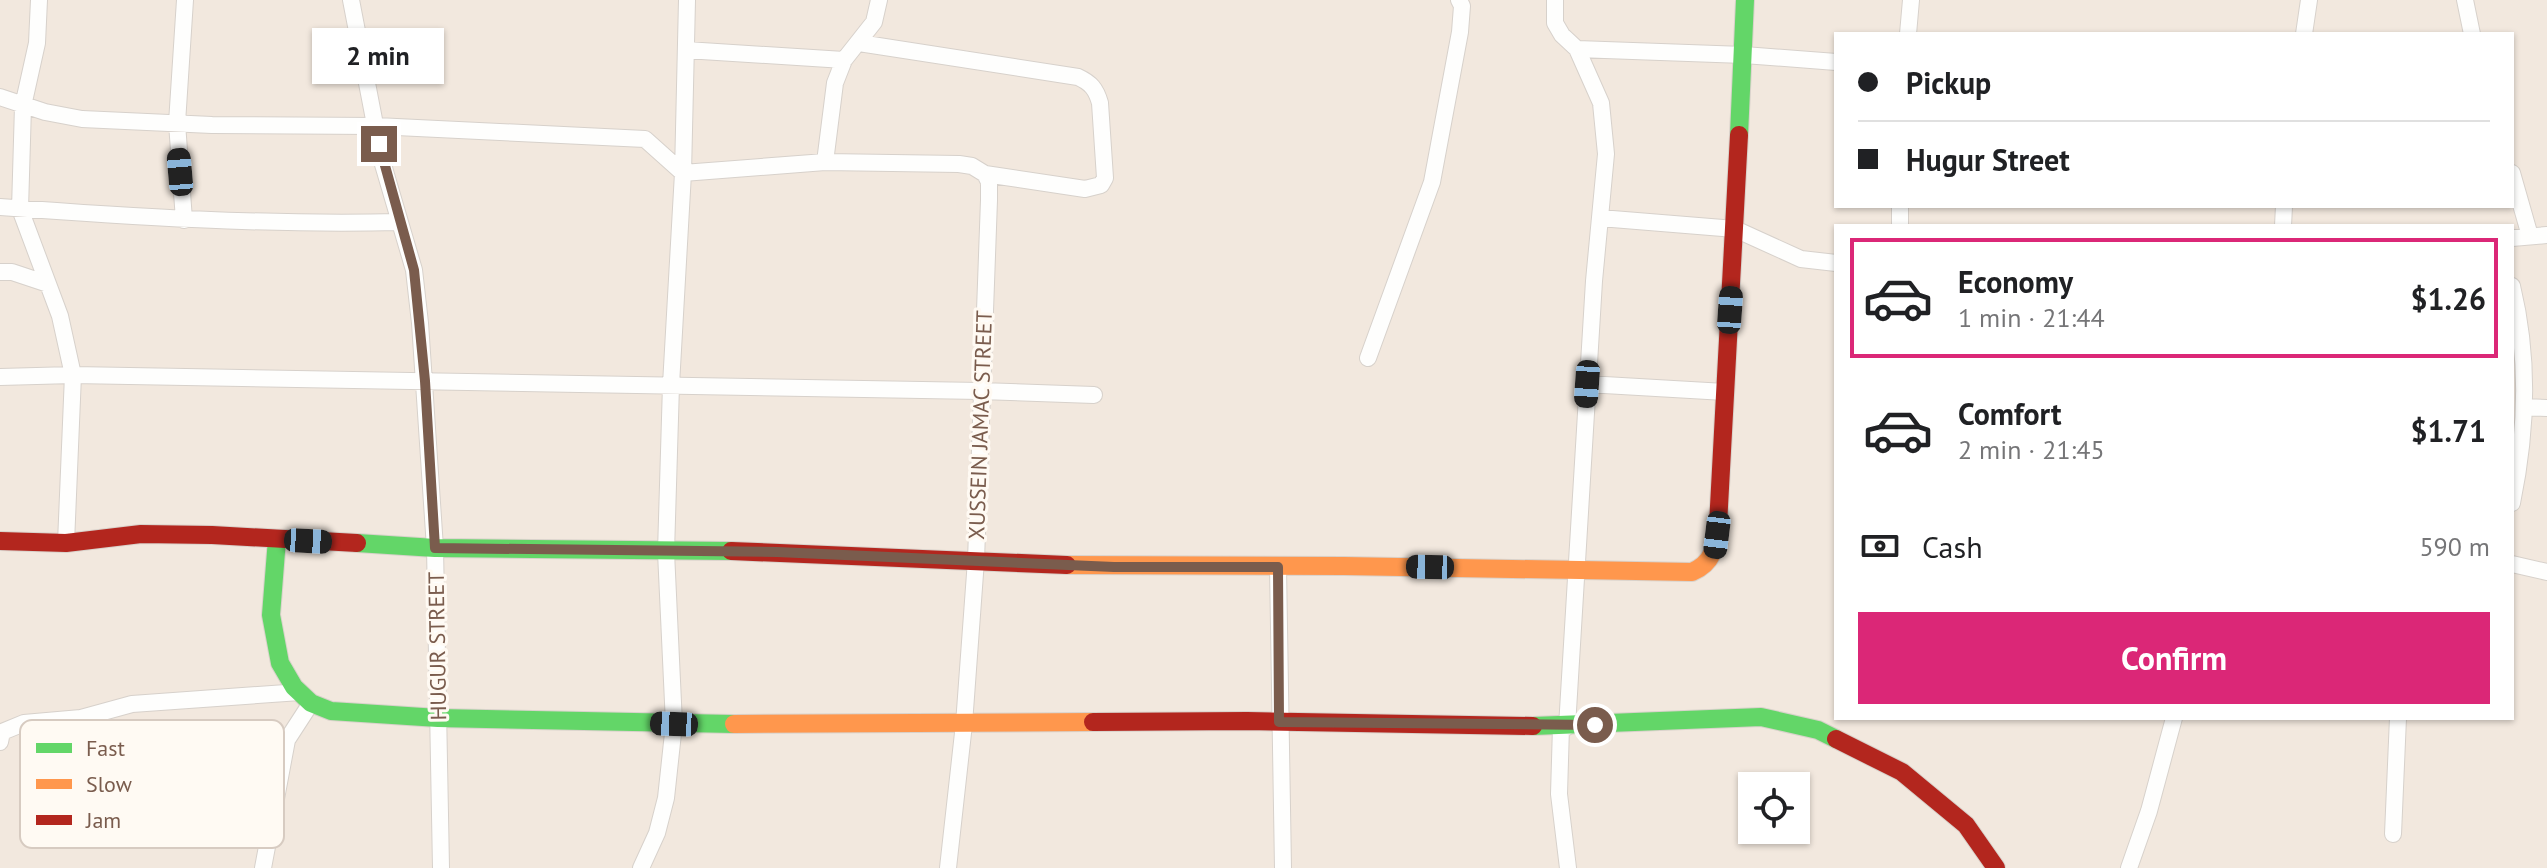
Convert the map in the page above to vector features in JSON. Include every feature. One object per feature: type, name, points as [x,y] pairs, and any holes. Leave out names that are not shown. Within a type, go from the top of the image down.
[{"type":"street","points":[[39,0],[37,43],[23,106],[20,209],[60,316],[73,375],[66,543]]},
{"type":"street","points":[[184,220],[177,123],[185,0]]},
{"type":"street","name":"HUGUR STREET","points":[[351,0],[376,126],[414,270],[425,381],[435,548],[441,868]]},
{"type":"street","points":[[641,868],[657,833],[666,798],[674,724],[666,552],[671,385],[683,173],[687,0]]},
{"type":"street","points":[[825,162],[835,83],[844,60],[874,22],[879,0]]},
{"type":"street","points":[[1368,358],[1432,182],[1460,32],[1462,6],[1459,0]]},
{"type":"street","points":[[1555,0],[1555,23],[1562,35],[1577,49],[1601,103],[1606,154],[1559,794],[1568,868]]},
{"type":"street","points":[[0,541],[66,543],[141,534],[435,548],[777,552],[1114,567],[1344,566],[1692,572],[1705,567],[1714,558],[1735,229],[1745,0]]},
{"type":"street","points":[[1908,32],[1911,0]]},
{"type":"street","points":[[2304,32],[2309,0]]},
{"type":"street","points":[[2465,0],[2472,32]]},
{"type":"street","points":[[0,97],[23,106],[82,119],[376,126],[645,139],[683,173],[825,162],[959,164],[972,166],[985,174],[1085,189],[1101,185],[1105,178],[1100,103],[1097,91],[1088,81],[859,43]]},
{"type":"street","points":[[1577,49],[1834,62]]},
{"type":"street","points":[[686,50],[844,60]]},
{"type":"street","name":"XUSSEIN JAMAC STREET","points":[[948,868],[964,724],[976,560],[989,200],[989,182],[985,174]]},
{"type":"street","points":[[2514,178],[2538,236],[2514,238]]},
{"type":"street","points":[[0,207],[184,220],[308,224],[399,222]]},
{"type":"street","points":[[1600,218],[1735,229],[1801,259],[1834,263]]},
{"type":"street","points":[[0,272],[12,272],[48,284]]},
{"type":"street","points":[[2514,294],[2525,358],[2524,407],[2514,487]]},
{"type":"street","points":[[0,377],[73,375],[1094,395]]},
{"type":"street","points":[[1587,384],[1725,392]]},
{"type":"street","points":[[2524,407],[2547,408]]},
{"type":"street","points":[[277,539],[271,615],[280,663],[306,698],[331,711],[438,718],[674,724],[1279,722],[1564,727],[1761,717],[1818,730],[1902,772],[1966,825],[1996,868]]},
{"type":"street","points":[[2514,564],[2547,572]]},
{"type":"street","points":[[1278,567],[1283,868]]},
{"type":"street","points":[[58,720],[81,718],[132,704],[306,698]]},
{"type":"street","points":[[284,756],[287,740],[306,698]]},
{"type":"street","points":[[2129,868],[2149,811],[2173,720]]},
{"type":"street","points":[[2393,834],[2398,720]]},
{"type":"street","points":[[0,742],[2,732],[20,725]]},
{"type":"street","points":[[263,868],[267,848]]},
{"type":"shaded area","points":[[0,0],[2547,0],[2547,868],[0,868]]},
{"type":"traffic: fast","points":[[1739,135],[1745,0]]},
{"type":"traffic: fast","points":[[277,539],[271,615],[280,663],[294,687],[311,703],[331,711],[438,718],[734,724]]},
{"type":"traffic: fast","points":[[357,543],[435,548],[731,551]]},
{"type":"traffic: fast","points":[[1533,726],[1761,717],[1818,730],[1836,739]]},
{"type":"traffic: slow","points":[[1067,565],[1692,572],[1709,559],[1718,525]]},
{"type":"traffic: slow","points":[[734,724],[1093,722]]},
{"type":"traffic: jam","points":[[1718,525],[1739,135]]},
{"type":"traffic: jam","points":[[0,541],[66,543],[141,534],[357,543]]},
{"type":"traffic: jam","points":[[731,551],[1067,565]]},
{"type":"traffic: jam","points":[[1093,722],[1533,726]]},
{"type":"traffic: jam","points":[[1836,739],[1902,772],[1966,825],[1996,868]]},
{"type":"route","points":[[379,144],[414,270],[425,381],[435,548],[777,552],[1114,567],[1278,567],[1279,722],[1595,725]]}]
